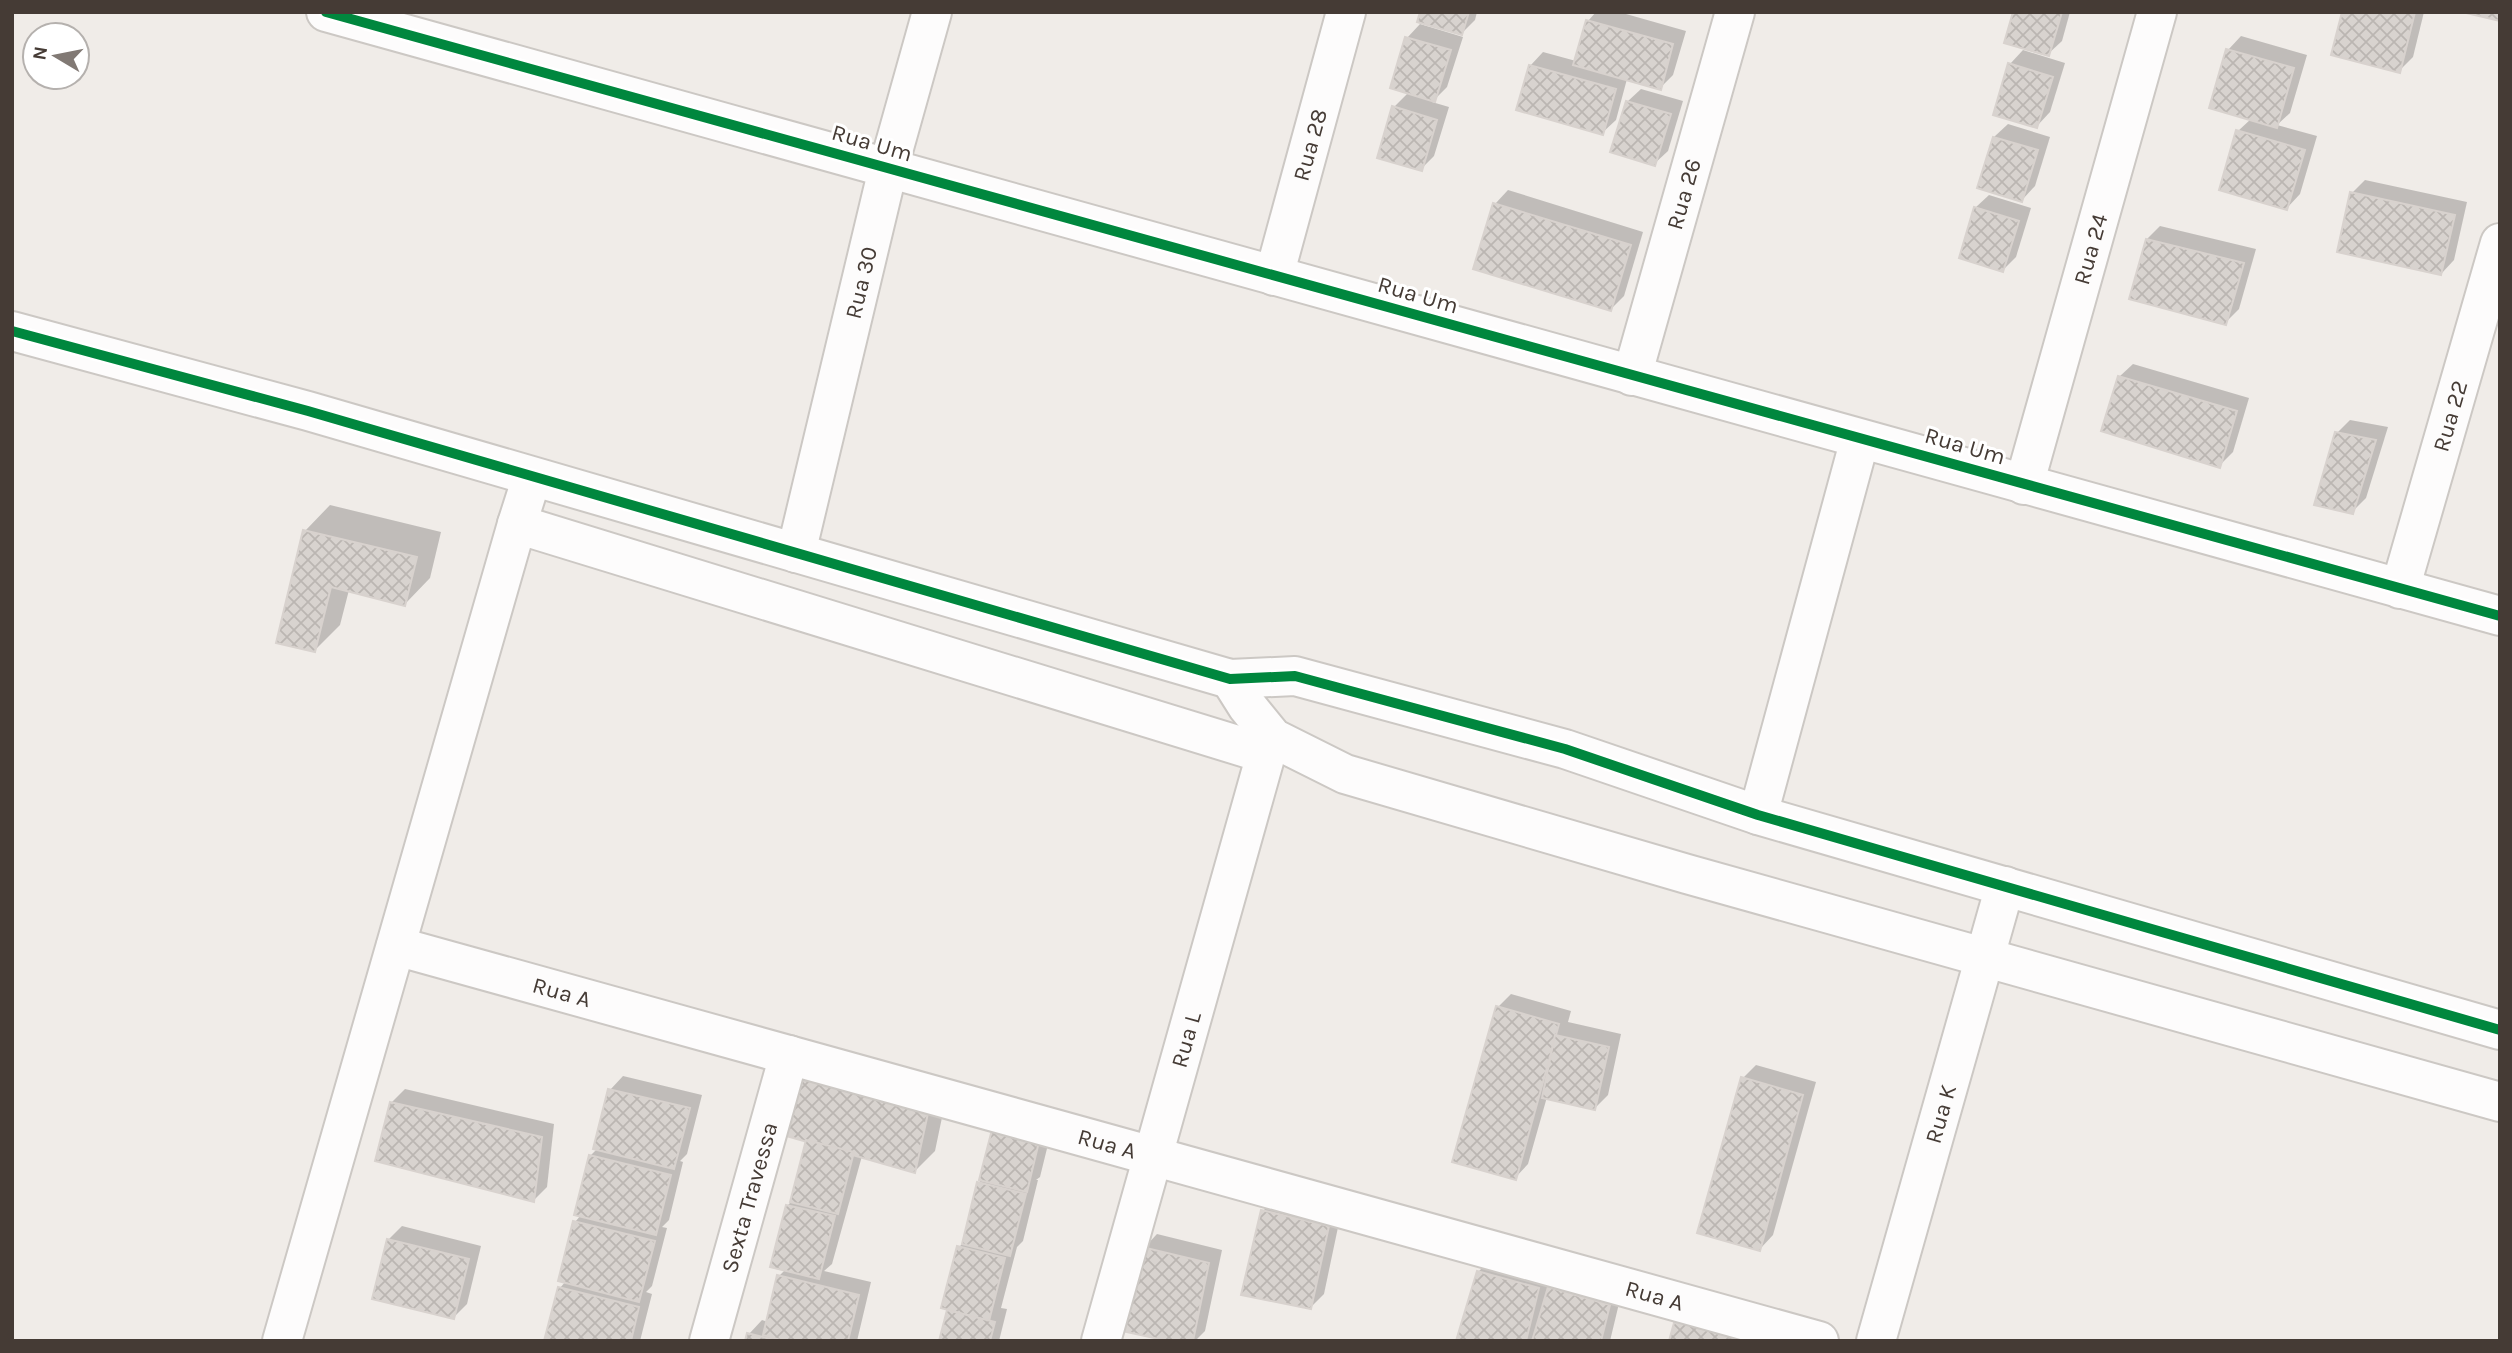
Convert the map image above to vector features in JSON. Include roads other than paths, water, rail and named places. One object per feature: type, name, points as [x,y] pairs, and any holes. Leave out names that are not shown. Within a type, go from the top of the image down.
[{"type":"street","name":"Rua Um","points":[[326,12],[2500,616]]},
{"type":"street","name":"Rua 30","points":[[796,553],[888,169],[932,12]]},
{"type":"street","name":"Rua 28","points":[[1274,276],[1346,12]]},
{"type":"street","name":"Rua 26","points":[[1632,376],[1735,12]]},
{"type":"street","name":"Rua 24","points":[[2024,485],[2157,12]]},
{"type":"street","name":"Rua 22","points":[[2400,589],[2500,243]]},
{"type":"street","points":[[12,331],[309,411],[1230,679],[1295,676],[1565,749],[1758,815],[2500,1030]]},
{"type":"street","points":[[1758,815],[1860,439]]},
{"type":"street","points":[[282,1341],[532,477]]},
{"type":"street","points":[[517,524],[1269,746],[1345,774],[2500,1102]]},
{"type":"street","points":[[1230,679],[1269,746]]},
{"type":"street","name":"Rua L","points":[[1101,1341],[1269,746]]},
{"type":"street","name":"Rua K","points":[[1876,1341],[2005,886]]},
{"type":"street","name":"Rua A","points":[[396,946],[1819,1341]]},
{"type":"street","name":"Sexta Travessa","points":[[709,1341],[789,1055]]}]
